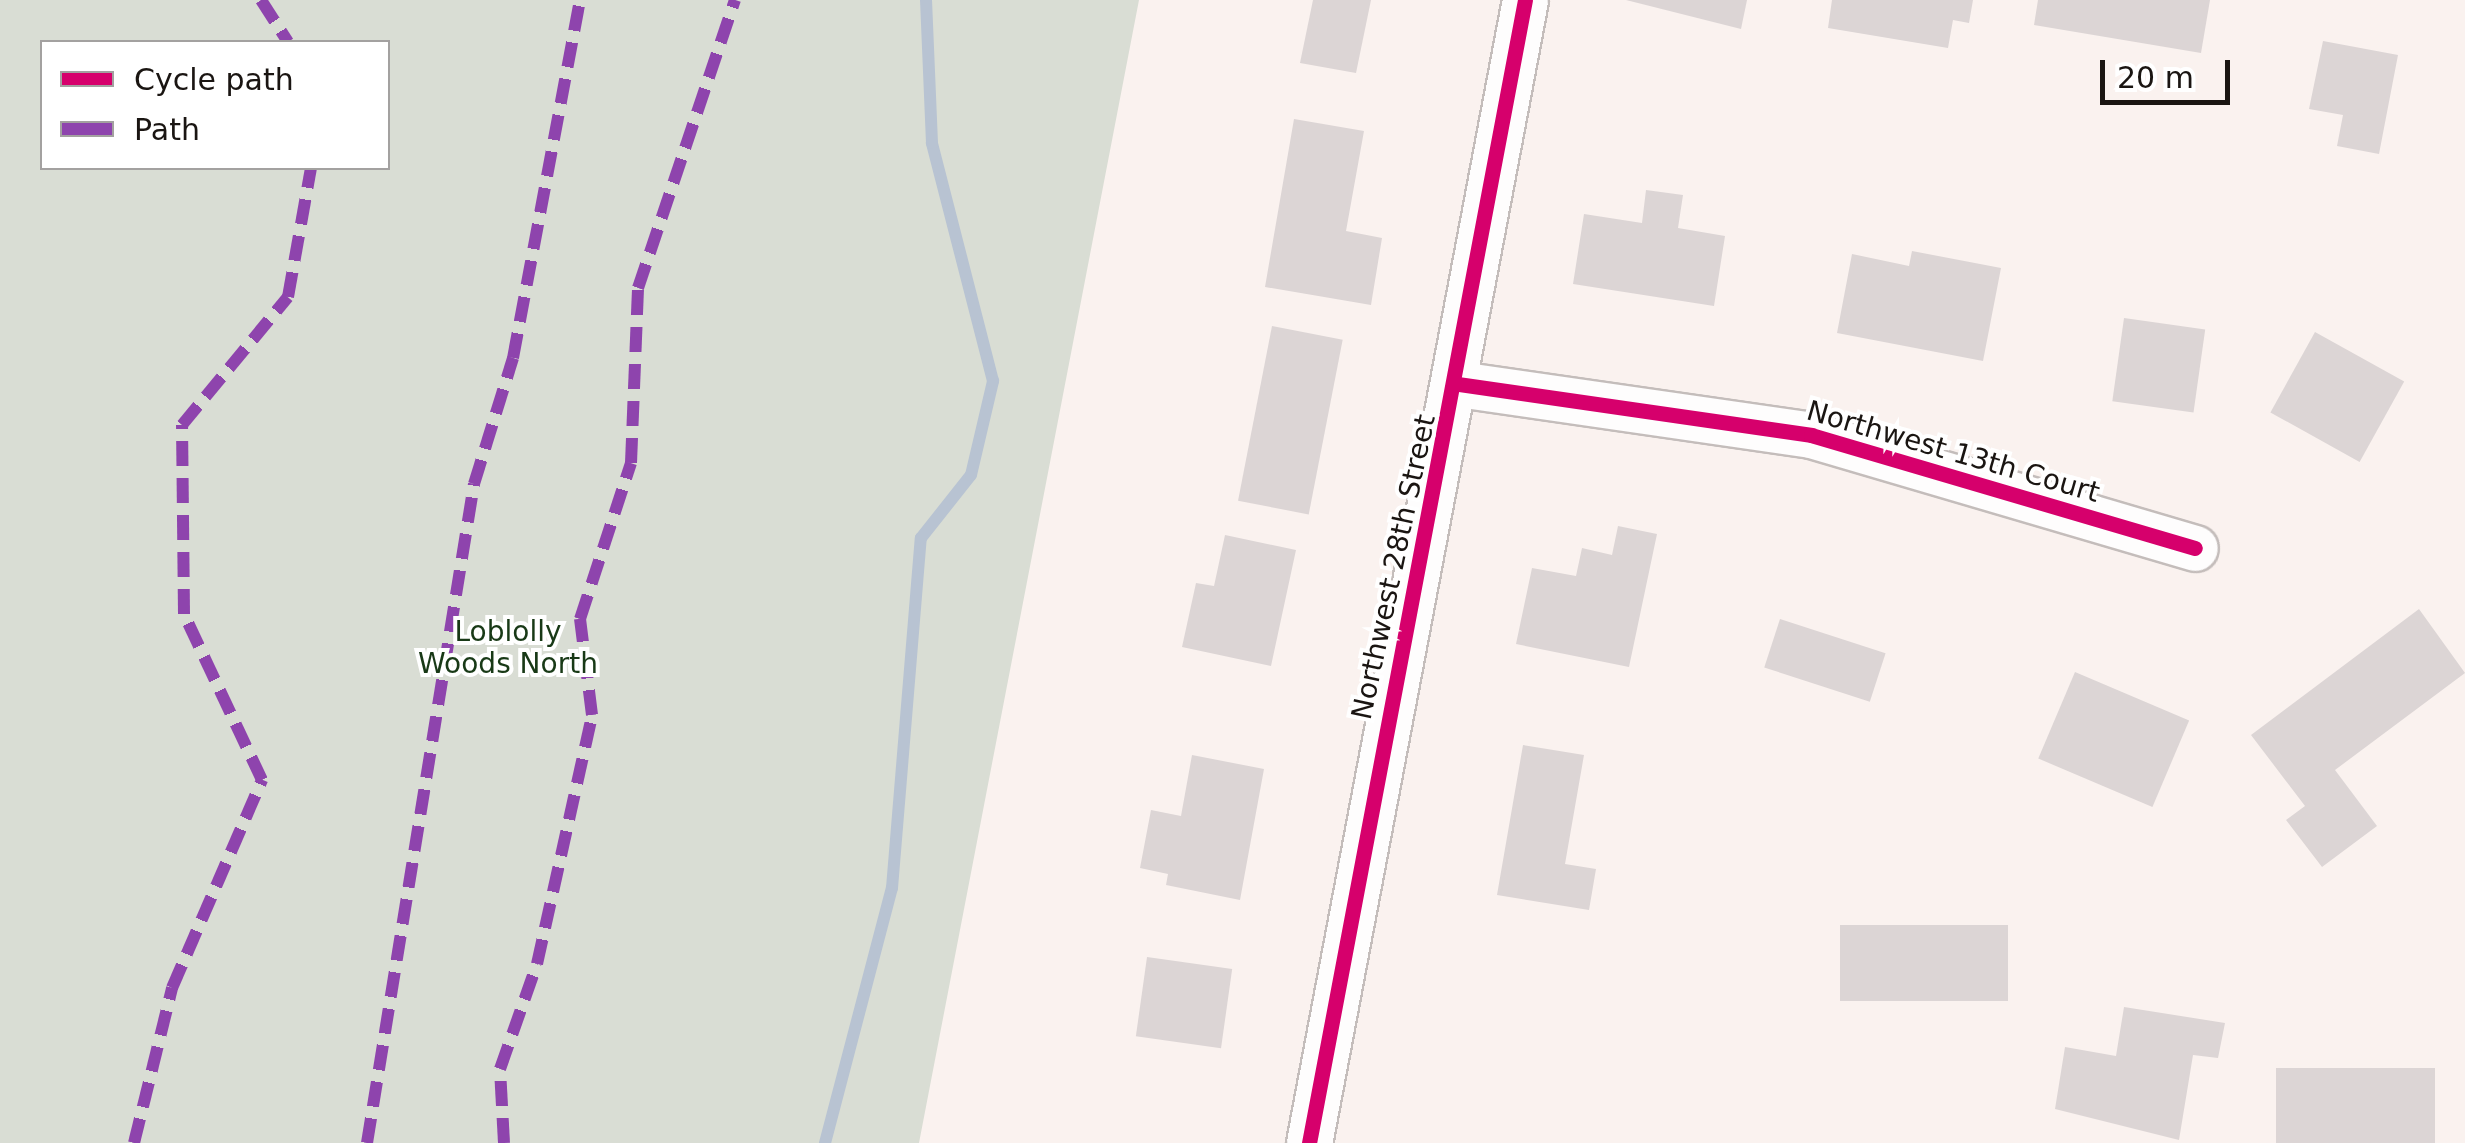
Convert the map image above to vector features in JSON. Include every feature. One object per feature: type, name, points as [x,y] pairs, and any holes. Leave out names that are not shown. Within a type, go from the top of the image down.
[{"type":"street","name":"Northwest 28th Street","points":[[1308,1143],[1458,384],[1525,0]]},
{"type":"street","name":"Northwest 13th Court","points":[[1458,384],[1812,434],[2194,548]]},
{"type":"green space","name":"Loblolly Woods North","points":[[0,0],[1139,0],[919,1143],[0,1143]]},
{"type":"building","points":[[1313,0],[1371,0],[1356,73],[1300,63]]},
{"type":"building","points":[[1626,0],[1747,0],[1741,29]]},
{"type":"building","points":[[1832,0],[1973,0],[1969,23],[1953,20],[1948,48],[1828,28]]},
{"type":"building","points":[[2038,0],[2210,0],[2201,53],[2034,25]]},
{"type":"building","points":[[2323,41],[2398,55],[2379,154],[2337,146],[2343,115],[2309,109]]},
{"type":"building","points":[[1294,119],[1364,131],[1346,231],[1382,238],[1371,305],[1265,287]]},
{"type":"building","points":[[1646,190],[1683,195],[1678,228],[1725,236],[1714,306],[1573,284],[1584,214],[1642,223]]},
{"type":"building","points":[[1912,251],[2001,268],[1983,361],[1837,333],[1852,254],[1909,266]]},
{"type":"building","points":[[2124,318],[2205,329],[2194,413],[2112,401]]},
{"type":"building","points":[[1272,326],[1343,340],[1309,514],[1238,501]]},
{"type":"building","points":[[2315,332],[2404,381],[2360,462],[2270,412]]},
{"type":"building","points":[[1618,526],[1657,534],[1629,667],[1516,644],[1532,568],[1576,576],[1582,548],[1612,555]]},
{"type":"building","points":[[1225,535],[1296,550],[1271,666],[1182,647],[1196,583],[1214,586]]},
{"type":"building","points":[[2419,609],[2465,673],[2335,770],[2377,826],[2322,867],[2286,820],[2305,806],[2251,735]]},
{"type":"building","points":[[1780,619],[1886,653],[1870,702],[1764,668]]},
{"type":"building","points":[[2075,672],[2189,720],[2152,807],[2038,759]]},
{"type":"building","points":[[1523,745],[1584,755],[1565,864],[1596,869],[1589,910],[1497,895]]},
{"type":"building","points":[[1192,755],[1264,769],[1240,900],[1166,885],[1168,874],[1140,868],[1151,810],[1181,816]]},
{"type":"building","points":[[1840,925],[2008,925],[2008,1001],[1840,1001]]},
{"type":"building","points":[[1147,957],[1232,969],[1221,1048],[1136,1036]]},
{"type":"building","points":[[2124,1007],[2225,1023],[2218,1058],[2193,1055],[2179,1140],[2055,1109],[2065,1047],[2116,1056]]},
{"type":"building","points":[[2276,1068],[2435,1068],[2435,1143],[2276,1143]]},
{"type":"waterway","points":[[825,1143],[892,888],[921,538],[971,475],[993,381],[932,143],[926,0]]},
{"type":"marked path","points":[[261,0],[287,40]]},
{"type":"marked path","points":[[367,1143],[474,484],[513,358],[580,0]]},
{"type":"marked path","points":[[504,1143],[500,1069],[537,964],[592,715],[580,619],[631,463],[638,288],[735,0]]},
{"type":"marked path","points":[[134,1143],[172,988],[262,780],[184,614],[182,425],[288,297],[311,170]]},
{"type":"cycle path","points":[[1309,1143],[1525,0]]},
{"type":"cycle path","points":[[1458,384],[1811,435],[2195,548]]}]
